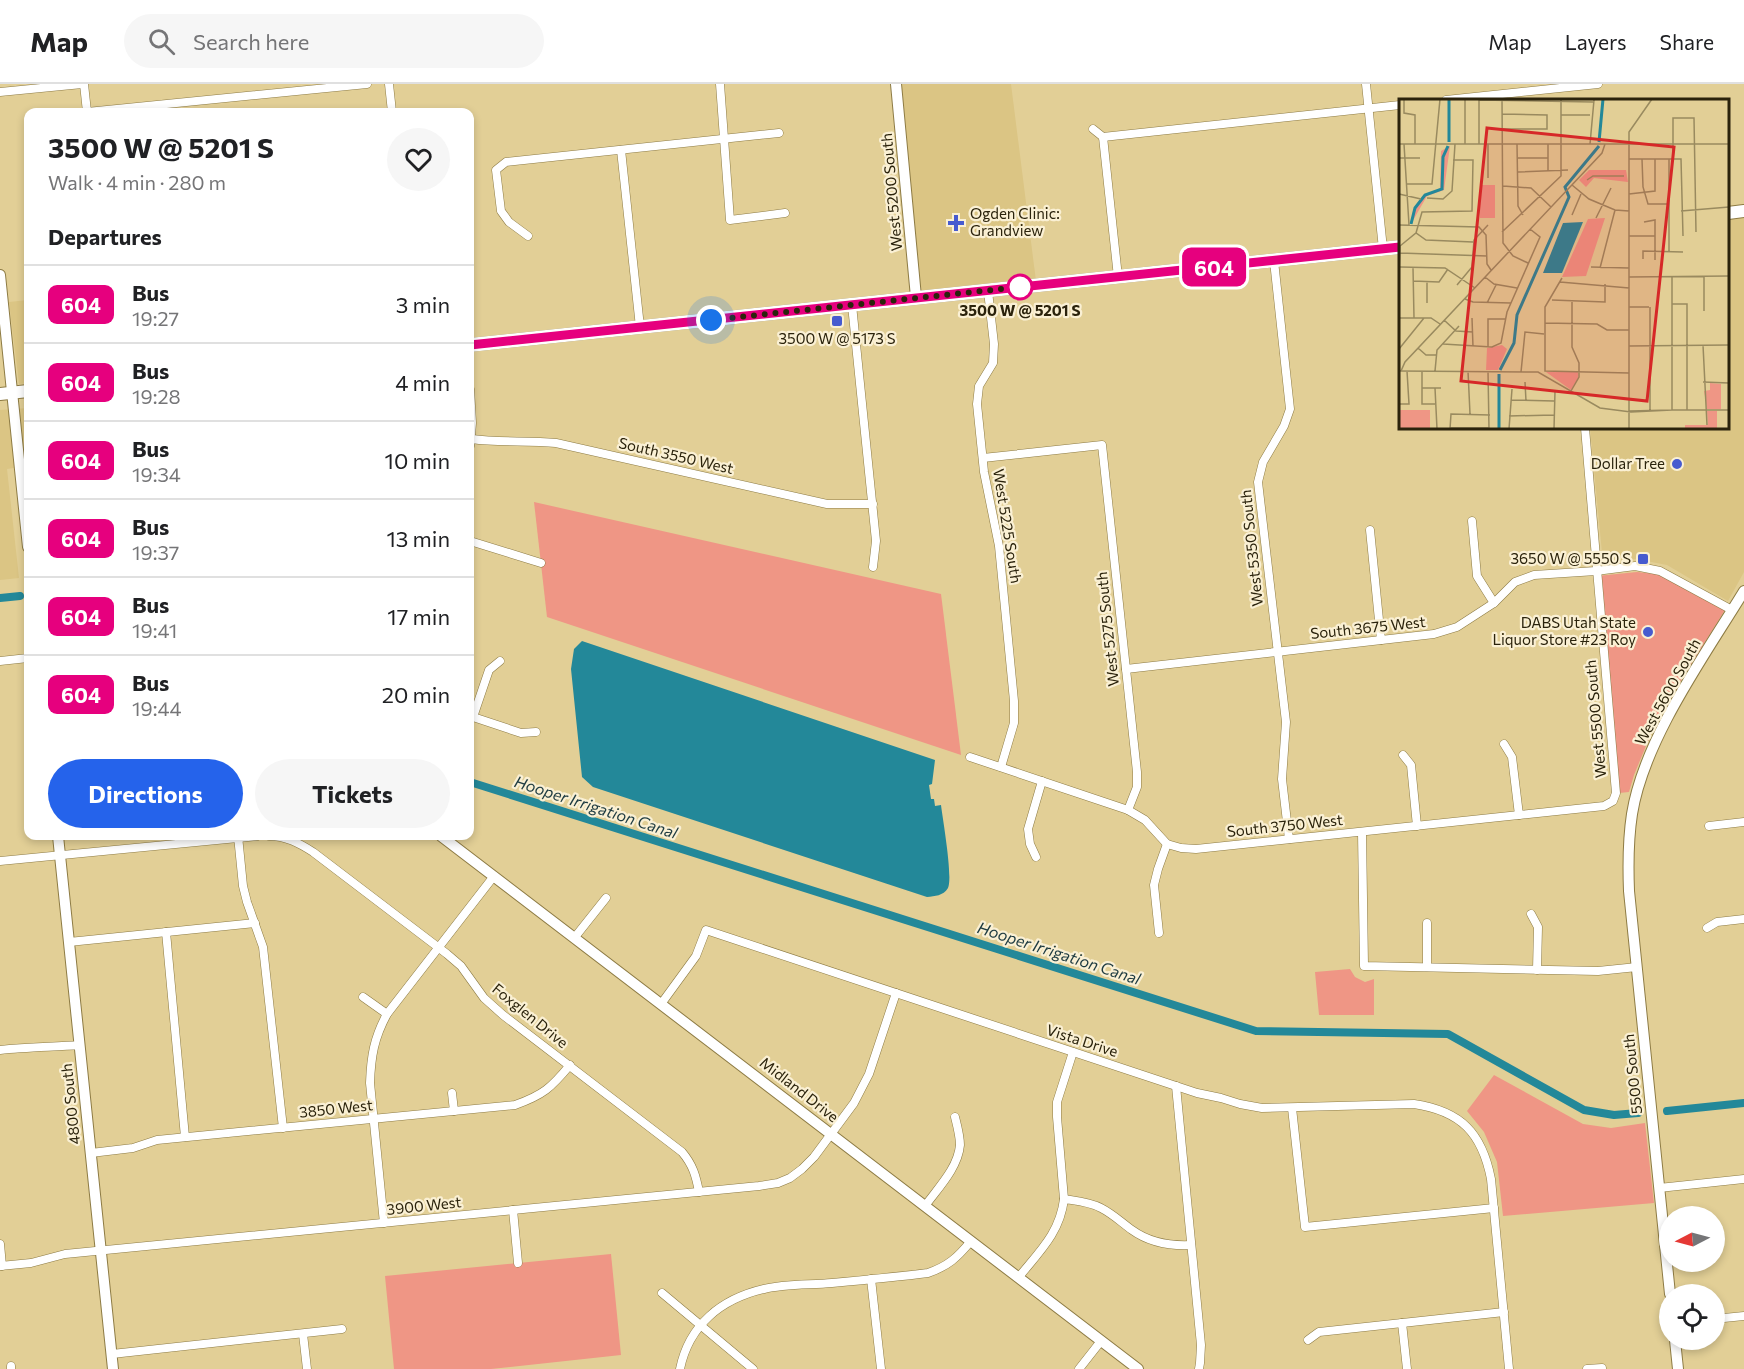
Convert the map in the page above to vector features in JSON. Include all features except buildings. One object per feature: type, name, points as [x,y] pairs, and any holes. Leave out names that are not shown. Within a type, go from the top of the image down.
[{"type":"main road","points":[[1729,213],[1744,211]]},
{"type":"main road","points":[[474,345],[1399,247]]},
{"type":"main road","points":[[6,393],[24,391]]},
{"type":"street","points":[[0,92],[83,84],[86,108]]},
{"type":"street","points":[[127,108],[367,84]]},
{"type":"street","points":[[389,84],[392,108]]},
{"type":"street","points":[[720,84],[730,220],[785,213]]},
{"type":"street","name":"West 5200 South","points":[[896,84],[916,297]]},
{"type":"street","points":[[1365,84],[1383,249]]},
{"type":"street","points":[[1456,99],[1598,84]]},
{"type":"street","points":[[1093,129],[1103,137],[1399,105]]},
{"type":"street","points":[[528,236],[509,222],[501,211],[496,170],[506,162],[779,133]]},
{"type":"street","points":[[1103,137],[1118,278]]},
{"type":"street","points":[[621,150],[640,327]]},
{"type":"street","name":"West 5350 South","points":[[1274,261],[1290,409],[1284,426],[1263,462],[1258,482],[1286,723],[1282,778],[1289,839]]},
{"type":"street","points":[[0,274],[6,393],[24,519]]},
{"type":"street","name":"West 5225 South","points":[[988,291],[994,344],[993,363],[980,386],[977,404],[984,472],[999,546],[1014,701],[1014,723],[1001,767]]},
{"type":"street","points":[[852,305],[876,541],[873,567]]},
{"type":"street","name":"West 5500 South","points":[[1585,429],[1616,793]]},
{"type":"street","name":"South 3550 West","points":[[474,442],[556,443],[827,504],[873,504]]},
{"type":"street","name":"West 5275 South","points":[[983,458],[1102,445],[1137,772],[1137,787],[1128,810]]},
{"type":"street","points":[[1472,521],[1477,576],[1494,603]]},
{"type":"street","points":[[1370,530],[1381,640]]},
{"type":"street","points":[[474,542],[541,563]]},
{"type":"street","name":"South 3675 West","points":[[1126,669],[1434,634],[1456,627],[1494,603],[1515,582],[1534,574],[1596,571],[1635,566],[1660,570],[1732,610]]},
{"type":"street","name":"West 5600 South","points":[[1628,850],[1632,812],[1647,764],[1664,726],[1744,591]]},
{"type":"street","points":[[0,662],[24,659]]},
{"type":"street","points":[[474,709],[489,670],[500,661]]},
{"type":"street","points":[[474,718],[521,733],[536,732]]},
{"type":"street","points":[[1504,744],[1512,757],[1519,815]]},
{"type":"street","points":[[1403,755],[1411,765],[1417,826]]},
{"type":"street","points":[[970,757],[1128,810],[1145,820],[1167,844],[1154,885],[1159,933]]},
{"type":"street","points":[[1036,857],[1029,844],[1028,829],[1042,781]]},
{"type":"street","name":"South 3750 West","points":[[1167,844],[1196,849],[1604,806],[1612,801],[1616,793]]},
{"type":"street","points":[[1709,826],[1744,822]]},
{"type":"street","points":[[1362,832],[1364,966],[1598,971],[1637,968]]},
{"type":"street","name":"4800 South","points":[[59,840],[113,1369]]},
{"type":"street","points":[[0,861],[208,840]]},
{"type":"street","points":[[238,840],[243,886],[263,947],[283,1128]]},
{"type":"street","name":"Foxglen Drive","points":[[292,840],[313,852],[439,947],[461,966],[484,998],[503,1015],[682,1152],[694,1170],[699,1192]]},
{"type":"street","name":"Midland Drive","points":[[446,840],[1138,1369]]},
{"type":"street","name":"5500 South","points":[[1628,850],[1629,891],[1669,1284]]},
{"type":"street","points":[[384,1223],[370,1083],[370,1064],[378,1031],[387,1014],[494,876]]},
{"type":"street","points":[[575,937],[606,898]]},
{"type":"street","points":[[1531,914],[1538,927],[1537,970]]},
{"type":"street","points":[[1707,928],[1717,922],[1744,919]]},
{"type":"street","points":[[69,942],[255,922]]},
{"type":"street","points":[[1427,923],[1427,967]]},
{"type":"street","name":"Vista Drive","points":[[661,1004],[696,957],[706,930],[1197,1093],[1240,1104],[1262,1108],[1414,1104],[1431,1107],[1459,1119],[1471,1131],[1488,1162],[1494,1208]]},
{"type":"street","points":[[166,932],[185,1137]]},
{"type":"street","name":"3900 West","points":[[1,1266],[31,1263],[65,1254],[778,1183],[790,1178],[814,1157],[854,1103],[869,1074],[896,993]]},
{"type":"street","points":[[363,997],[387,1014]]},
{"type":"street","points":[[0,1050],[29,1046],[80,1045]]},
{"type":"street","points":[[1018,1278],[1058,1225],[1063,1213],[1057,1102],[1073,1052]]},
{"type":"street","name":"3850 West","points":[[91,1153],[133,1148],[158,1140],[515,1105],[538,1097],[553,1086],[570,1065]]},
{"type":"street","points":[[1176,1086],[1201,1345],[1198,1369]]},
{"type":"street","points":[[452,1093],[454,1111]]},
{"type":"street","points":[[1292,1108],[1305,1227],[1494,1208],[1509,1369]]},
{"type":"street","points":[[925,1206],[957,1159],[960,1144],[955,1117]]},
{"type":"street","points":[[1659,1188],[1744,1179]]},
{"type":"street","points":[[1064,1199],[1084,1202],[1101,1208],[1146,1239],[1161,1244],[1191,1245]]},
{"type":"street","points":[[513,1210],[518,1263]]},
{"type":"street","points":[[680,1369],[683,1352],[700,1325],[714,1311],[734,1299],[764,1289],[928,1274],[943,1268],[958,1257],[971,1241]]},
{"type":"street","points":[[0,1244],[1,1266]]},
{"type":"street","points":[[871,1279],[881,1369]]},
{"type":"street","points":[[662,1293],[753,1369]]},
{"type":"street","points":[[1308,1340],[1319,1332],[1504,1312]]},
{"type":"street","points":[[1725,1318],[1744,1316]]},
{"type":"street","points":[[1402,1323],[1407,1369]]},
{"type":"street","points":[[112,1354],[342,1329]]},
{"type":"street","points":[[303,1334],[307,1369]]},
{"type":"street","points":[[1079,1369],[1101,1341]]},
{"type":"street","points":[[1676,1350],[1678,1369]]},
{"type":"street","points":[[1587,1369],[1602,1368]]},
{"type":"shaded area","points":[[894,84],[1011,84],[1036,281],[915,295]]},
{"type":"shaded area","points":[[1744,216],[1744,572],[1728,601],[1667,565],[1636,559],[1603,563],[1590,429],[1729,429],[1729,218]]},
{"type":"shaded area","points":[[24,300],[24,383],[19,384],[9,302]]},
{"type":"shaded area","points":[[24,408],[24,467],[7,469],[19,578],[0,580],[0,410]]},
{"type":"shaded area","points":[[534,502],[941,594],[961,755],[547,617]]},
{"type":"shaded area","points":[[1637,572],[1666,575],[1725,610],[1658,717],[1629,792],[1619,793],[1597,576]]},
{"type":"shaded area","points":[[1350,969],[1355,977],[1365,982],[1374,979],[1374,1015],[1319,1015],[1315,972]]},
{"type":"shaded area","points":[[1494,1075],[1583,1124],[1611,1128],[1645,1123],[1654,1203],[1503,1216],[1497,1162],[1484,1132],[1467,1111]]},
{"type":"shaded area","points":[[611,1254],[621,1355],[491,1369],[394,1369],[385,1276]]},
{"type":"water","points":[[582,641],[935,760],[932,784],[929,785],[931,799],[934,799],[935,806],[941,805],[949,861],[949,882],[946,891],[927,897],[593,787],[582,777],[571,669],[574,649]]},
{"type":"waterway","name":"Hooper Irrigation Canal","points":[[0,598],[20,596]]},
{"type":"waterway","name":"Hooper Irrigation Canal","points":[[474,783],[1256,1031],[1448,1034],[1584,1110],[1614,1115],[1638,1113]]},
{"type":"waterway","name":"Hooper Irrigation Canal","points":[[1667,1111],[1744,1103]]},
{"type":"bus line","name":"604","points":[[474,345],[1399,247]]},
{"type":"place","name":"Ogden Clinic: Grandview","points":[[956,223]]},
{"type":"place","name":"3500 W @ 5201 S","points":[[1020,287]]},
{"type":"place","name":"3500 W @ 5173 S","points":[[837,321]]},
{"type":"place","name":"Dollar Tree","points":[[1677,464]]},
{"type":"place","name":"3650 W @ 5550 S","points":[[1643,559]]},
{"type":"place","name":"DABS Utah State Liquor Store #23 Roy","points":[[1648,632]]},
{"type":"route","points":[[711,320],[1020,287]]}]
